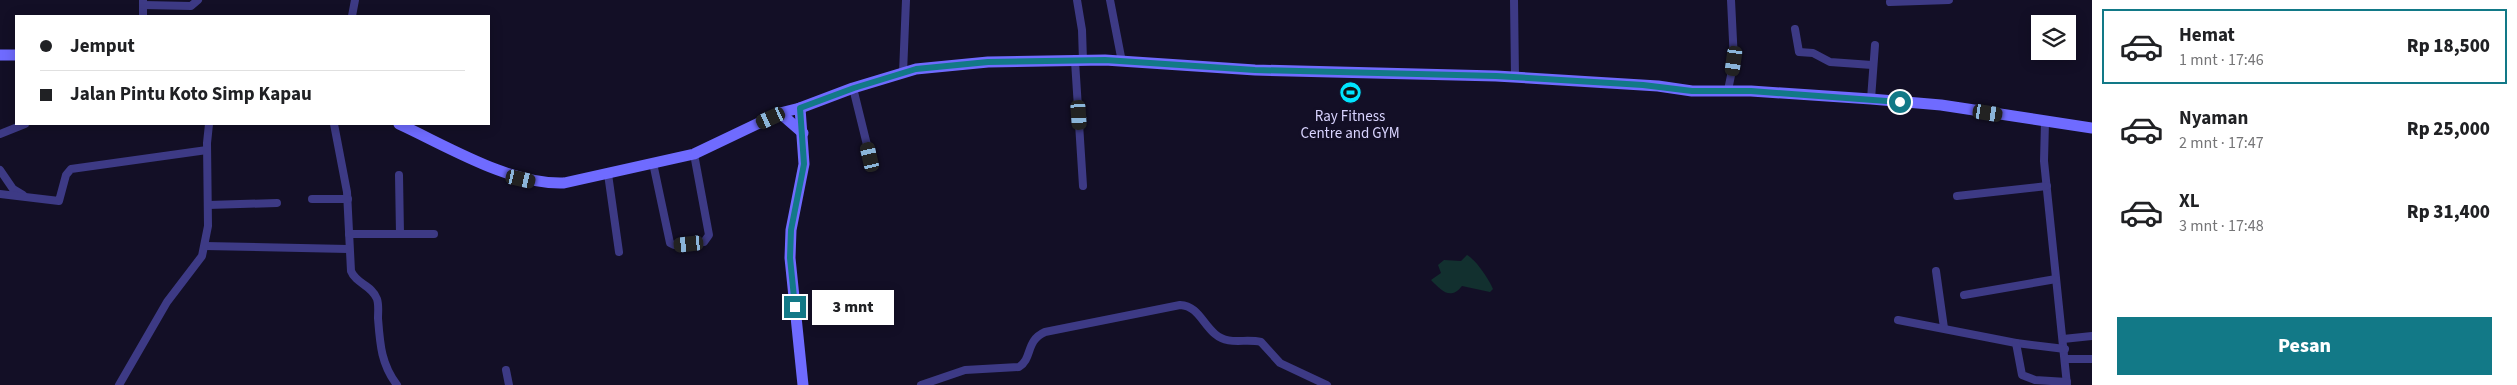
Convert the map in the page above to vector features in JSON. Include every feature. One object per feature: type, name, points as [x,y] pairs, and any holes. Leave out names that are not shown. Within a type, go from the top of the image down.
[{"type":"street","points":[[143,15],[143,2],[180,7],[194,5],[198,0]]},
{"type":"street","points":[[352,15],[355,0]]},
{"type":"street","points":[[903,73],[906,0]]},
{"type":"street","points":[[1077,0],[1082,30],[1079,61],[1083,186]]},
{"type":"street","points":[[1110,0],[1122,62]]},
{"type":"street","points":[[1514,0],[1515,77]]},
{"type":"street","points":[[1728,90],[1734,61],[1730,0]]},
{"type":"street","points":[[1890,2],[1949,0]]},
{"type":"street","points":[[180,7],[180,15]]},
{"type":"street","points":[[1795,29],[1799,52],[1813,53],[1830,62],[1872,65]]},
{"type":"street","points":[[1871,99],[1872,65],[1875,45]]},
{"type":"street","points":[[0,56],[15,55]]},
{"type":"street","points":[[401,125],[521,179],[544,184],[564,183],[694,154],[780,113],[916,69],[970,63],[1079,61],[1255,70],[1384,71],[1515,77],[1643,85],[1692,91],[1728,90],[1871,99],[1942,105],[2092,128]]},
{"type":"street","points":[[854,88],[870,157]]},
{"type":"street","points":[[800,108],[804,164],[791,230],[790,258],[803,385]]},
{"type":"street","points":[[780,113],[803,133]]},
{"type":"street","points":[[2016,343],[2022,375],[2035,380],[2067,384],[2044,161],[2045,122]]},
{"type":"street","points":[[0,134],[22,125]]},
{"type":"street","points":[[119,385],[167,302],[202,256],[205,246],[208,204],[207,150],[209,125]]},
{"type":"street","points":[[334,125],[348,199],[348,249],[354,279],[369,288],[376,296],[381,353],[389,375],[397,385]]},
{"type":"street","points":[[0,194],[59,201],[66,175],[71,169],[207,150]]},
{"type":"street","points":[[653,163],[670,243],[674,245],[704,242],[709,236],[694,154]]},
{"type":"street","points":[[608,174],[619,252]]},
{"type":"street","points":[[1,175],[14,189],[25,197]]},
{"type":"street","points":[[399,175],[400,234]]},
{"type":"street","points":[[1957,196],[2047,186]]},
{"type":"street","points":[[312,199],[348,199]]},
{"type":"street","points":[[208,204],[277,203]]},
{"type":"street","points":[[349,234],[434,234]]},
{"type":"street","points":[[205,246],[348,249]]},
{"type":"street","points":[[1936,271],[1944,328]]},
{"type":"street","points":[[1964,295],[2056,279]]},
{"type":"street","points":[[921,385],[965,370],[1019,367],[1025,360],[1034,338],[1045,332],[1180,305],[1193,308],[1216,335],[1233,342],[1261,342],[1280,363],[1327,385]]},
{"type":"street","points":[[1898,320],[2016,343],[2065,350]]},
{"type":"street","points":[[2063,339],[2092,336]]},
{"type":"street","points":[[2065,359],[2092,359]]},
{"type":"street","points":[[506,370],[509,384]]},
{"type":"green space","points":[[1467,255],[1471,257],[1489,280],[1493,289],[1490,292],[1462,286],[1454,293],[1450,293],[1442,290],[1431,280],[1441,273],[1438,265],[1444,260],[1461,261]]},
{"type":"place","name":"Ray Fitness Centre and GYM","points":[[1350,93]]},
{"type":"route","points":[[795,307],[790,258],[791,230],[804,164],[800,108],[854,88],[916,69],[988,62],[1105,60],[1255,70],[1384,71],[1423,75],[1496,76],[1658,86],[1674,90],[1751,91],[1900,102]]}]
